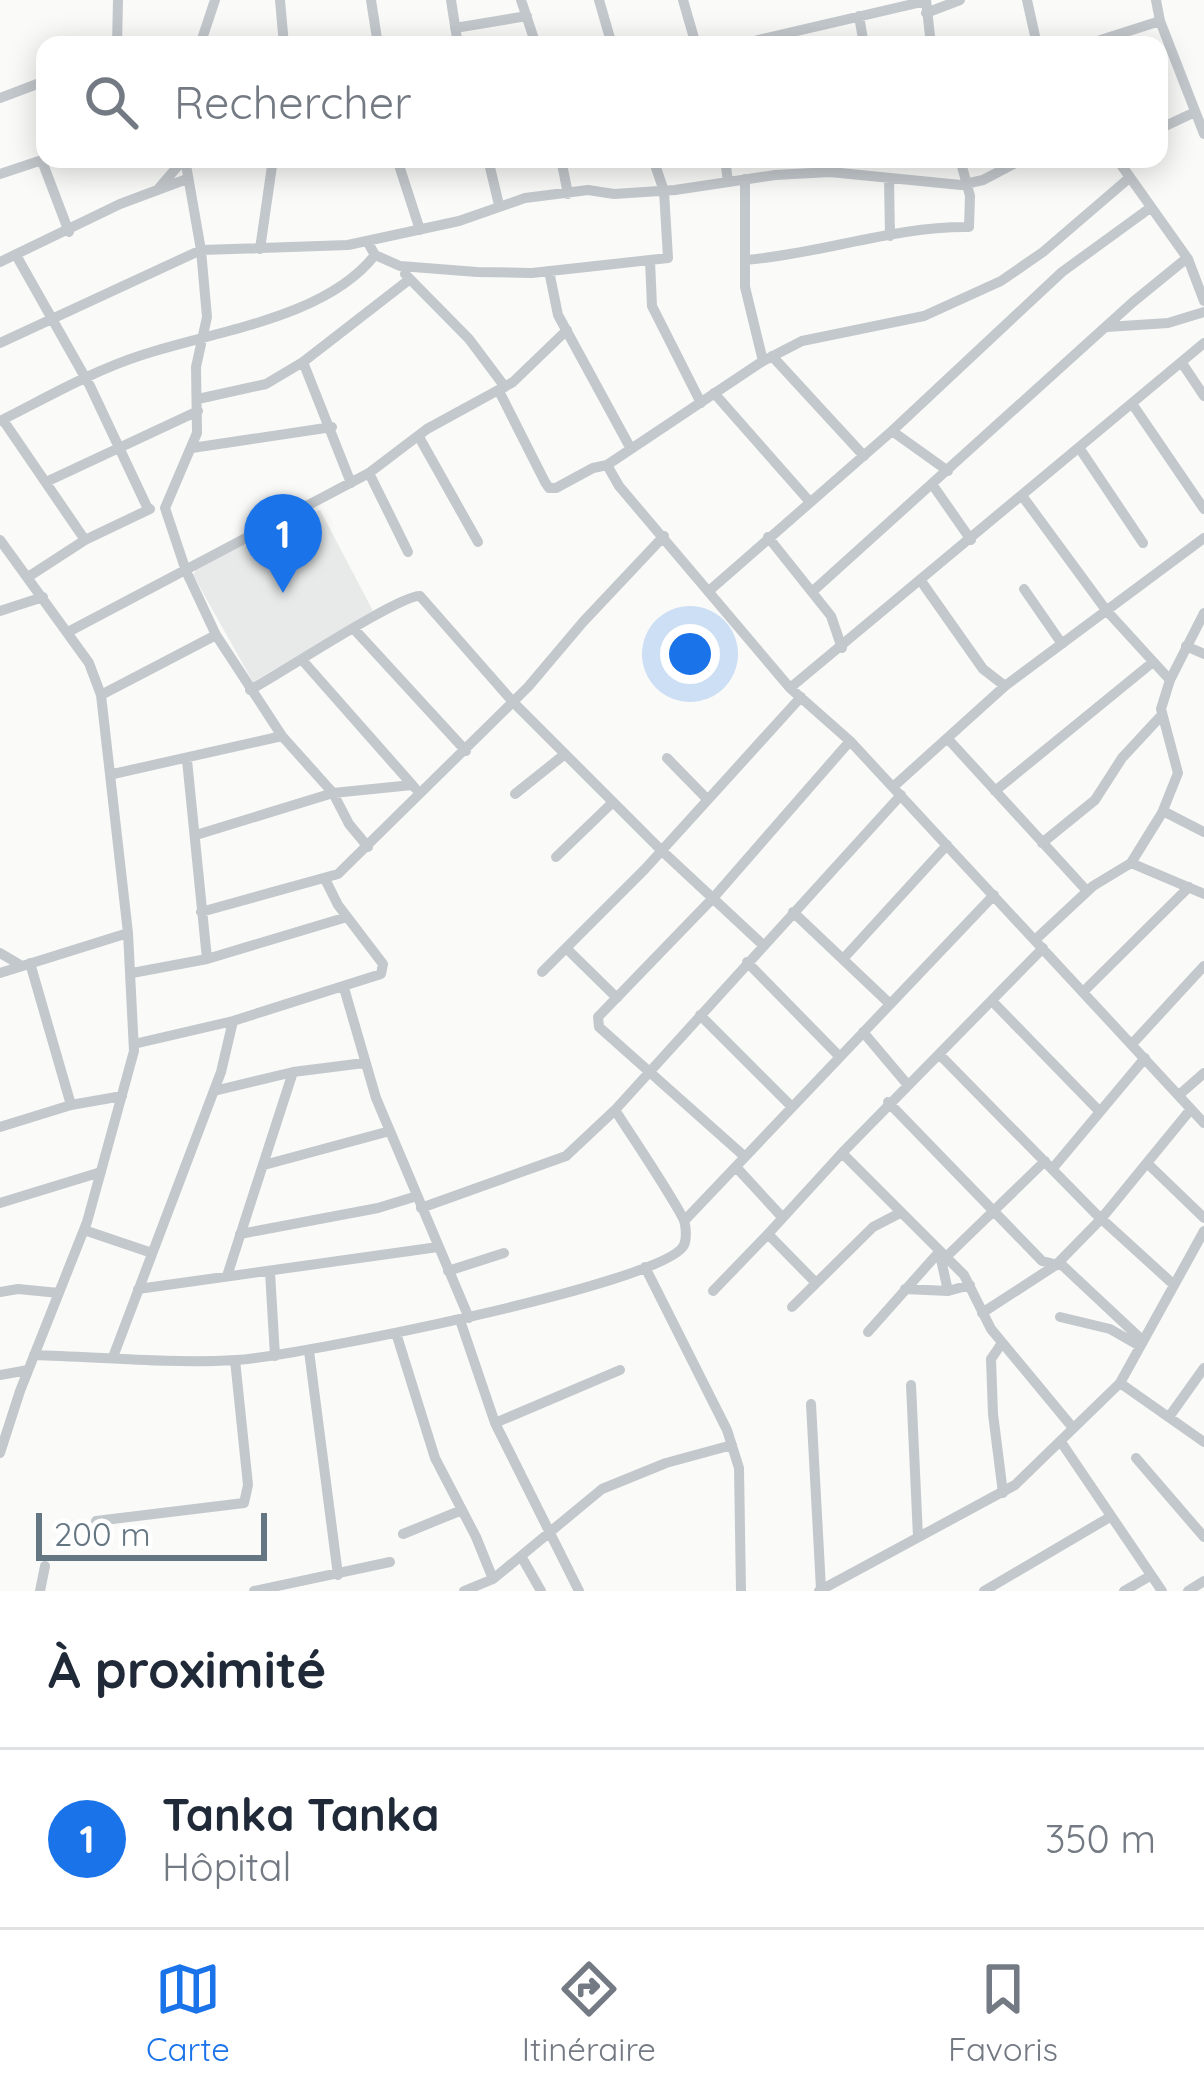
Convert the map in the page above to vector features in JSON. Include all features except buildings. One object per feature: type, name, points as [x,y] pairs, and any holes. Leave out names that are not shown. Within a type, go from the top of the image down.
[{"type":"street","points":[[117,36],[118,0]]},
{"type":"street","points":[[203,36],[215,0]]},
{"type":"street","points":[[280,0],[283,36]]},
{"type":"street","points":[[371,0],[377,36]]},
{"type":"street","points":[[451,0],[456,36]]},
{"type":"street","points":[[521,0],[533,36]]},
{"type":"street","points":[[599,0],[609,36]]},
{"type":"street","points":[[683,0],[693,36]]},
{"type":"street","points":[[775,36],[960,0]]},
{"type":"street","points":[[1027,0],[1035,36]]},
{"type":"street","points":[[1156,0],[1166,36]]},
{"type":"street","points":[[926,5],[930,36]]},
{"type":"street","points":[[455,28],[527,16]]},
{"type":"street","points":[[859,16],[862,36]]},
{"type":"street","points":[[1113,36],[1160,21]]},
{"type":"street","points":[[807,36],[808,28]]},
{"type":"street","points":[[1168,41],[1204,134]]},
{"type":"street","points":[[0,98],[36,85]]},
{"type":"street","points":[[1168,125],[1196,112]]},
{"type":"street","points":[[0,174],[36,163]]},
{"type":"street","points":[[47,168],[69,232]]},
{"type":"street","points":[[158,190],[177,168]]},
{"type":"street","points":[[186,168],[207,317],[196,367],[197,433],[165,508],[186,571],[216,635],[282,736],[333,793],[368,847]]},
{"type":"street","points":[[260,249],[272,168]]},
{"type":"street","points":[[401,168],[420,230]]},
{"type":"street","points":[[490,168],[499,205]]},
{"type":"street","points":[[563,168],[568,194]]},
{"type":"street","points":[[367,241],[374,255],[400,266],[477,272],[549,271],[668,258],[664,191],[656,168]]},
{"type":"street","points":[[726,168],[728,182]]},
{"type":"street","points":[[806,168],[807,173]]},
{"type":"street","points":[[746,260],[791,256],[928,226],[969,226],[963,168]]},
{"type":"street","points":[[0,344],[201,250],[367,241],[459,221],[499,205],[568,194],[664,191],[807,173],[968,183],[1006,168]]},
{"type":"street","points":[[1122,168],[1187,258],[1204,301]]},
{"type":"street","points":[[889,178],[890,236]]},
{"type":"street","points":[[0,262],[187,179]]},
{"type":"street","points":[[745,179],[750,319],[768,358],[864,456]]},
{"type":"street","points":[[400,266],[469,339],[502,389],[549,488],[607,465],[768,358],[802,341],[924,316],[1001,281],[1043,253],[1129,179]]},
{"type":"street","points":[[710,590],[864,456],[1062,272],[1150,208]]},
{"type":"street","points":[[16,255],[85,378],[148,509]]},
{"type":"street","points":[[85,540],[2,421],[142,354],[282,316],[364,269],[374,255]]},
{"type":"street","points":[[813,591],[1187,258]]},
{"type":"street","points":[[650,261],[652,306],[701,403]]},
{"type":"street","points":[[549,271],[558,315],[632,448]]},
{"type":"street","points":[[46,482],[198,405],[266,384],[303,362],[410,279]]},
{"type":"street","points":[[1106,327],[1168,323],[1204,312]]},
{"type":"street","points":[[68,632],[369,473],[419,437],[502,389],[567,330]]},
{"type":"street","points":[[790,688],[1133,405],[1186,369],[1204,343]]},
{"type":"street","points":[[303,362],[351,483]]},
{"type":"street","points":[[1186,369],[1204,365]]},
{"type":"street","points":[[1186,369],[1204,396]]},
{"type":"street","points":[[714,393],[810,502]]},
{"type":"street","points":[[1133,405],[1204,509]]},
{"type":"street","points":[[192,448],[332,427]]},
{"type":"street","points":[[892,430],[948,471]]},
{"type":"street","points":[[419,437],[478,542]]},
{"type":"street","points":[[1080,449],[1143,543]]},
{"type":"street","points":[[607,465],[619,486],[790,688],[850,741],[1204,1123]]},
{"type":"street","points":[[369,473],[408,552]]},
{"type":"street","points":[[932,484],[971,540]]},
{"type":"street","points":[[1023,496],[1106,610],[1170,680]]},
{"type":"street","points":[[28,577],[85,540],[148,509],[165,508]]},
{"type":"street","points":[[201,912],[338,874],[368,847],[416,790],[466,751],[664,536]]},
{"type":"street","points":[[768,537],[831,616],[842,648]]},
{"type":"street","points":[[240,1234],[419,1202],[566,1156],[615,1110],[948,739],[1005,686],[1204,538]]},
{"type":"street","points":[[0,540],[68,632],[101,695],[132,973],[134,1044],[84,1230],[0,1453]]},
{"type":"street","points":[[921,581],[982,670],[1005,686]]},
{"type":"street","points":[[1024,589],[1062,644]]},
{"type":"street","points":[[250,690],[416,593],[513,702],[763,945]]},
{"type":"street","points":[[0,611],[43,598]]},
{"type":"street","points":[[1042,843],[1095,800],[1122,758],[1160,717],[1170,680],[1204,613]]},
{"type":"street","points":[[354,629],[466,751]]},
{"type":"street","points":[[101,695],[216,635]]},
{"type":"street","points":[[1186,646],[1204,654]]},
{"type":"street","points":[[303,661],[416,790]]},
{"type":"street","points":[[995,790],[1153,662]]},
{"type":"street","points":[[542,972],[801,697]]},
{"type":"street","points":[[713,1291],[888,1102],[992,1001],[1087,891],[1131,863],[1163,811],[1178,773],[1160,717]]},
{"type":"street","points":[[113,774],[282,736]]},
{"type":"street","points":[[948,739],[1087,891]]},
{"type":"street","points":[[782,1217],[740,1162],[650,1069],[597,1023],[850,741]]},
{"type":"street","points":[[515,794],[565,754]]},
{"type":"street","points":[[667,758],[706,798]]},
{"type":"street","points":[[187,760],[207,959]]},
{"type":"street","points":[[196,836],[333,793],[416,790]]},
{"type":"street","points":[[556,857],[613,802]]},
{"type":"street","points":[[1163,811],[1204,832]]},
{"type":"street","points":[[843,959],[947,845]]},
{"type":"street","points":[[1131,863],[1204,893]]},
{"type":"street","points":[[134,1044],[233,1021],[381,974],[383,964],[325,879]]},
{"type":"street","points":[[1083,992],[1190,887]]},
{"type":"street","points":[[685,1220],[994,895]]},
{"type":"street","points":[[793,912],[890,1004]]},
{"type":"street","points":[[132,973],[207,959],[347,917]]},
{"type":"street","points":[[0,973],[128,934]]},
{"type":"street","points":[[566,948],[616,998]]},
{"type":"street","points":[[0,953],[26,965],[70,1105]]},
{"type":"street","points":[[747,962],[839,1056]]},
{"type":"street","points":[[1132,1044],[1203,969]]},
{"type":"street","points":[[344,988],[364,1063],[448,1270],[495,1423],[579,1591]]},
{"type":"street","points":[[992,1001],[1100,1112]]},
{"type":"street","points":[[700,1015],[791,1106]]},
{"type":"street","points":[[113,1357],[214,1091],[233,1021]]},
{"type":"street","points":[[863,1032],[907,1084]]},
{"type":"street","points":[[939,1054],[1101,1219],[1173,1284]]},
{"type":"street","points":[[868,1333],[905,1289],[1049,1165],[1145,1058]]},
{"type":"street","points":[[214,1091],[293,1072],[364,1063]]},
{"type":"street","points":[[227,1276],[293,1072]]},
{"type":"street","points":[[1179,1095],[1204,1073]]},
{"type":"street","points":[[0,1126],[70,1105],[122,1096]]},
{"type":"street","points":[[888,1102],[1042,1261],[1063,1266],[1140,1342]]},
{"type":"street","points":[[982,1313],[1056,1265],[1101,1219],[1191,1109]]},
{"type":"street","points":[[34,1355],[235,1360],[309,1352],[465,1319],[645,1267],[681,1250],[686,1243],[685,1220],[615,1110]]},
{"type":"street","points":[[264,1165],[390,1131]]},
{"type":"street","points":[[842,1154],[970,1285],[1002,1343],[1073,1429]]},
{"type":"street","points":[[1147,1163],[1204,1218]]},
{"type":"street","points":[[0,1203],[101,1172]]},
{"type":"street","points":[[792,1307],[873,1227],[900,1213]]},
{"type":"street","points":[[84,1230],[152,1253]]},
{"type":"street","points":[[811,1404],[820,1590],[1003,1492],[1034,1470],[1120,1383],[1204,1232]]},
{"type":"street","points":[[768,1234],[816,1283]]},
{"type":"street","points":[[138,1288],[438,1247]]},
{"type":"street","points":[[448,1270],[504,1253]]},
{"type":"street","points":[[942,1255],[948,1291]]},
{"type":"street","points":[[645,1267],[739,1468],[741,1591]]},
{"type":"street","points":[[270,1271],[274,1356]]},
{"type":"street","points":[[905,1289],[948,1291],[970,1285]]},
{"type":"street","points":[[0,1292],[59,1293]]},
{"type":"street","points":[[1060,1317],[1140,1342]]},
{"type":"street","points":[[396,1333],[434,1458],[493,1579]]},
{"type":"street","points":[[1002,1343],[991,1359],[1003,1492]]},
{"type":"street","points":[[309,1352],[338,1575]]},
{"type":"street","points":[[96,1521],[244,1503],[248,1485],[235,1360]]},
{"type":"street","points":[[1168,1417],[1204,1368]]},
{"type":"street","points":[[0,1375],[28,1370]]},
{"type":"street","points":[[495,1423],[620,1370]]},
{"type":"street","points":[[1120,1383],[1204,1442]]},
{"type":"street","points":[[911,1385],[918,1538]]},
{"type":"street","points":[[1061,1442],[1162,1591]]},
{"type":"street","points":[[464,1591],[493,1579],[602,1489],[666,1463],[732,1445]]},
{"type":"street","points":[[1136,1458],[1204,1537]]},
{"type":"street","points":[[403,1534],[462,1510]]},
{"type":"street","points":[[988,1590],[1110,1517]]},
{"type":"street","points":[[521,1556],[541,1591]]},
{"type":"street","points":[[254,1591],[390,1562]]},
{"type":"street","points":[[40,1591],[45,1567]]},
{"type":"street","points":[[1124,1591],[1150,1576]]},
{"type":"street","points":[[1188,1591],[1204,1581]]},
{"type":"shaded area","points":[[320,510],[373,611],[253,682],[193,575],[200,563]]},
{"type":"place","name":"Tanka Tanka","points":[[283,593]]}]
